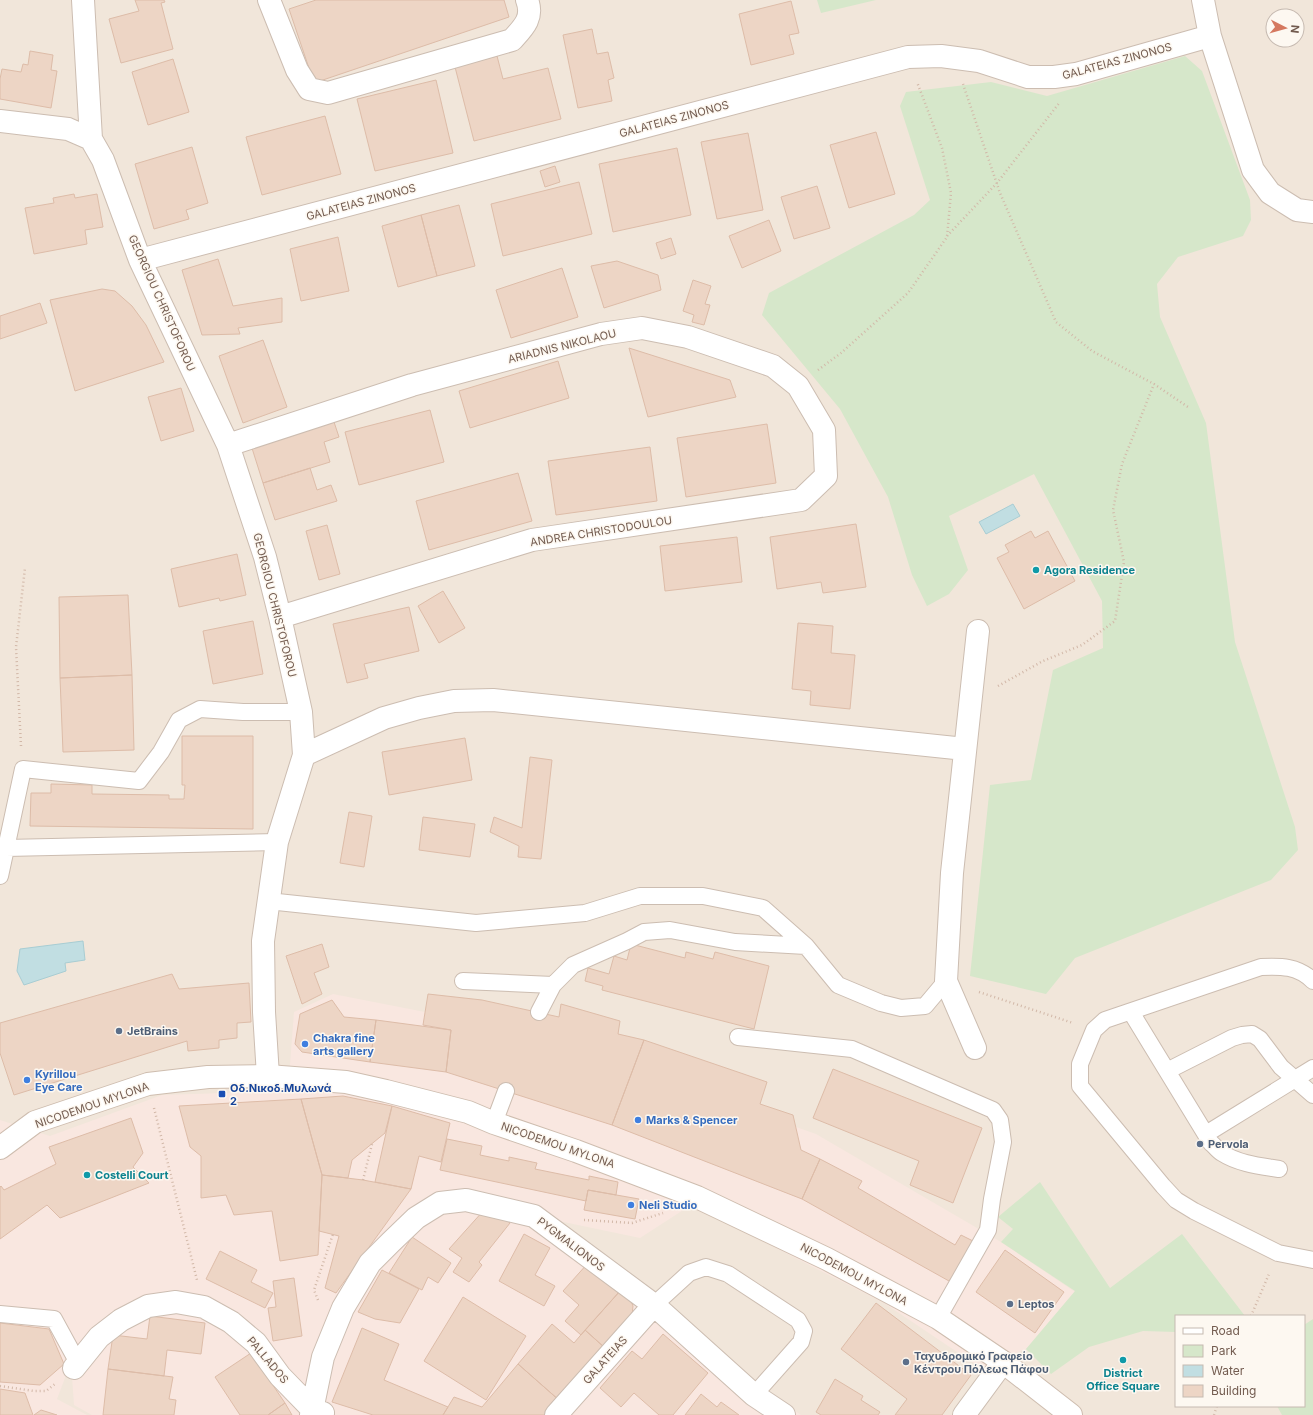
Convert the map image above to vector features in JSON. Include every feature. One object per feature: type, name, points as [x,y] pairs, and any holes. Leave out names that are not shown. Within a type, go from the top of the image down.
[{"type":"street","name":"GEORGIOU CHRISTOFOROU","points":[[83,0],[91,139],[103,160],[140,260],[228,445],[265,557],[301,712],[304,756],[277,842],[263,941],[264,1012],[268,1076]]},
{"type":"street","points":[[269,0],[297,70],[309,89],[328,93],[512,40],[526,25],[529,6],[527,0]]},
{"type":"street","points":[[1203,0],[1210,36],[1253,170],[1270,193],[1297,210],[1313,212]]},
{"type":"street","name":"GALATEIAS ZINONOS","points":[[140,260],[908,57],[941,56],[979,61],[1028,77],[1054,77],[1084,71],[1210,36]]},
{"type":"street","points":[[0,121],[68,129],[91,139]]},
{"type":"street","name":"ARIADNIS NIKOLAOU","points":[[228,445],[412,385],[601,334],[642,328],[688,337],[773,366],[798,386],[824,430],[826,476]]},
{"type":"street","name":"ANDREA CHRISTODOULOU","points":[[280,617],[532,540],[801,500],[826,476]]},
{"type":"street","points":[[974,1048],[946,981],[952,873],[978,631]]},
{"type":"street","points":[[304,756],[384,718],[419,708],[454,701],[493,700],[965,749]]},
{"type":"street","name":"NICODEMOU MYLONA","points":[[0,1148],[35,1122],[148,1084],[208,1077],[268,1076],[346,1082],[468,1112],[494,1123],[576,1150],[697,1196],[827,1259],[938,1318],[1003,1362],[1071,1415]]},
{"type":"street","name":"PYGMALIONOS","points":[[317,1413],[323,1358],[343,1308],[370,1264],[390,1242],[416,1218],[440,1203],[466,1200],[534,1216],[654,1305],[754,1395],[784,1415]]},
{"type":"street","name":"PALLADOS","points":[[76,1366],[99,1337],[121,1320],[148,1306],[176,1302],[204,1308],[231,1322],[256,1343],[280,1376],[317,1413]]},
{"type":"street","name":"GALATEIAS","points":[[556,1415],[654,1305]]},
{"type":"street","points":[[964,1415],[1003,1362]]},
{"type":"lane","points":[[0,876],[23,769],[139,781],[161,752],[179,720],[200,709],[243,712],[301,712]]},
{"type":"lane","points":[[6,848],[277,842]]},
{"type":"lane","points":[[268,901],[476,924],[585,913],[640,896],[703,896],[763,908],[806,946],[838,985],[881,1003],[901,1008],[925,1006],[946,981]]},
{"type":"lane","points":[[539,1012],[553,985],[573,965],[644,932],[670,930],[734,942],[806,946]]},
{"type":"lane","points":[[1313,981],[1308,976],[1296,969],[1282,966],[1261,967],[1105,1020],[1094,1030],[1080,1064],[1080,1086],[1176,1200],[1194,1211],[1278,1253],[1313,1260]]},
{"type":"lane","points":[[463,981],[553,985]]},
{"type":"lane","points":[[1131,1012],[1211,1143],[1222,1153],[1235,1160],[1248,1164],[1280,1169]]},
{"type":"lane","points":[[1167,1071],[1232,1038],[1242,1034],[1252,1034],[1260,1039],[1278,1064],[1313,1095]]},
{"type":"lane","points":[[738,1037],[852,1049],[993,1110],[1000,1120],[1003,1142],[992,1199],[988,1230],[938,1318]]},
{"type":"lane","points":[[1206,1134],[1313,1068]]},
{"type":"lane","points":[[494,1123],[506,1091]]},
{"type":"lane","points":[[654,1305],[690,1273],[706,1267],[728,1274],[798,1320],[804,1331],[801,1342],[754,1395]]},
{"type":"lane","points":[[0,1314],[54,1319],[76,1366]]},
{"type":"path","points":[[908,57],[942,148],[951,193],[947,237]]},
{"type":"path","points":[[954,58],[997,183],[1056,322],[1092,351],[1154,384],[1188,407]]},
{"type":"path","points":[[798,386],[841,353],[908,293],[947,237],[997,183],[1084,71]]},
{"type":"path","points":[[970,702],[1043,661],[1082,645],[1115,622],[1124,562],[1113,510],[1122,464],[1154,384]]},
{"type":"path","points":[[23,769],[16,647],[25,568]]},
{"type":"path","points":[[946,981],[1094,1030]]},
{"type":"path","points":[[148,1084],[204,1308]]},
{"type":"path","points":[[363,1180],[372,1144]]},
{"type":"path","points":[[579,1219],[632,1223],[657,1216],[697,1196]]},
{"type":"path","points":[[333,1234],[314,1290],[320,1307],[338,1320]]},
{"type":"path","points":[[1251,1315],[1278,1253]]},
{"type":"path","points":[[0,1386],[34,1391],[46,1390],[76,1366]]},
{"type":"shaded area","points":[[0,0],[1313,0],[1313,1415],[0,1415]]},
{"type":"shaded area","points":[[333,994],[527,1032],[816,1134],[1001,1242],[1075,1292],[1026,1349],[981,1368],[884,1303],[691,1205],[640,1238],[535,1216],[699,1346],[801,1415],[92,1415],[74,1405],[71,1362],[57,1399],[87,1415],[0,1415],[0,1120],[50,1136],[162,1095],[288,1091],[294,1012]]},
{"type":"green space","points":[[817,0],[876,0],[821,13]]},
{"type":"green space","points":[[1185,56],[1202,71],[1250,200],[1251,220],[1243,236],[1178,257],[1157,284],[1160,317],[1206,423],[1235,642],[1295,827],[1298,850],[1271,880],[1075,958],[1046,994],[970,976],[990,785],[1031,780],[1053,670],[1103,648],[1102,601],[1034,474],[949,516],[968,570],[949,594],[927,606],[912,575],[888,497],[840,409],[762,315],[769,293],[914,215],[930,200],[900,106],[906,92],[991,82],[1047,96]]},
{"type":"green space","points":[[1040,1182],[1110,1288],[1182,1234],[1244,1315],[1175,1315],[1175,1332],[1143,1331],[1089,1347],[1051,1374],[1026,1349],[1075,1291],[1001,1242],[1013,1229],[998,1217]]},
{"type":"green space","points":[[1313,1319],[1313,1415],[1282,1415],[1278,1407],[1305,1407],[1305,1324]]},
{"type":"water","points":[[1013,504],[1020,516],[986,534],[979,522]]},
{"type":"water","points":[[83,941],[85,960],[65,963],[66,971],[24,985],[17,971],[20,949]]},
{"type":"building","points":[[135,0],[164,0],[165,2],[161,3],[173,49],[121,63],[109,19],[139,11]]},
{"type":"building","points":[[316,0],[504,0],[509,17],[314,83],[289,9]]},
{"type":"building","points":[[791,1],[799,33],[789,35],[794,54],[751,65],[739,14]]},
{"type":"building","points":[[592,29],[597,54],[608,52],[614,78],[608,80],[612,101],[578,108],[563,35]]},
{"type":"building","points":[[30,51],[53,55],[51,70],[57,71],[51,108],[0,99],[0,79],[2,69],[21,72],[23,64],[28,65]]},
{"type":"building","points":[[497,56],[503,79],[548,68],[561,119],[474,141],[455,67]]},
{"type":"building","points":[[173,59],[189,112],[148,125],[132,72]]},
{"type":"building","points":[[436,80],[453,153],[375,171],[357,99]]},
{"type":"building","points":[[325,116],[341,174],[262,195],[246,137]]},
{"type":"building","points":[[876,132],[895,194],[849,208],[830,145]]},
{"type":"building","points":[[748,133],[763,210],[717,219],[701,142]]},
{"type":"building","points":[[192,147],[208,203],[186,210],[189,219],[154,229],[135,164]]},
{"type":"building","points":[[677,148],[691,215],[613,232],[599,164]]},
{"type":"building","points":[[555,166],[560,182],[545,187],[540,171]]},
{"type":"building","points":[[579,182],[592,234],[503,256],[491,204]]},
{"type":"building","points":[[817,186],[830,228],[794,239],[781,197]]},
{"type":"building","points":[[74,194],[75,198],[97,194],[103,227],[85,230],[87,244],[34,254],[25,208],[54,203],[53,198]]},
{"type":"building","points":[[459,205],[475,266],[437,276],[421,215]]},
{"type":"building","points":[[421,215],[437,276],[398,287],[382,226]]},
{"type":"building","points":[[769,220],[781,251],[742,268],[729,236]]},
{"type":"building","points":[[338,237],[349,291],[301,301],[290,249]]},
{"type":"building","points":[[671,238],[676,254],[661,259],[656,243]]},
{"type":"building","points":[[218,259],[233,306],[282,298],[282,322],[238,328],[240,334],[202,335],[182,270]]},
{"type":"building","points":[[617,261],[658,275],[661,290],[604,308],[591,266]]},
{"type":"building","points":[[562,268],[578,317],[511,338],[496,290]]},
{"type":"building","points":[[693,280],[711,286],[705,304],[710,305],[704,325],[692,322],[694,315],[683,311]]},
{"type":"building","points":[[102,289],[115,291],[132,306],[146,325],[164,362],[75,391],[50,300]]},
{"type":"building","points":[[40,303],[47,323],[0,339],[0,316]]},
{"type":"building","points":[[263,340],[287,407],[243,423],[219,356]]},
{"type":"building","points":[[629,348],[730,380],[736,397],[648,417]]},
{"type":"building","points":[[558,361],[569,398],[470,428],[459,391]]},
{"type":"building","points":[[181,388],[194,431],[161,441],[148,397]]},
{"type":"building","points":[[430,410],[444,462],[359,485],[345,432]]},
{"type":"building","points":[[333,419],[339,437],[324,442],[330,462],[263,483],[251,445]]},
{"type":"building","points":[[767,424],[776,483],[686,497],[677,438]]},
{"type":"building","points":[[650,447],[657,501],[556,515],[548,461]]},
{"type":"building","points":[[310,468],[317,490],[331,485],[337,501],[275,520],[263,483]]},
{"type":"building","points":[[518,473],[532,521],[429,550],[416,501]]},
{"type":"building","points":[[856,524],[866,587],[823,593],[821,582],[777,589],[770,537]]},
{"type":"building","points":[[327,525],[340,574],[319,580],[306,531]]},
{"type":"building","name":"Agora Residence","points":[[1031,531],[1035,538],[1048,531],[1075,581],[1024,609],[997,558],[1009,552],[1005,545]]},
{"type":"building","points":[[737,537],[742,582],[665,591],[660,546]]},
{"type":"building","points":[[237,554],[246,595],[220,601],[219,598],[179,607],[171,569]]},
{"type":"building","points":[[443,591],[465,628],[439,643],[418,606]]},
{"type":"building","points":[[128,595],[132,675],[60,678],[59,597]]},
{"type":"building","points":[[409,607],[419,651],[364,664],[368,678],[347,683],[333,624]]},
{"type":"building","points":[[253,621],[263,674],[213,684],[203,631]]},
{"type":"building","points":[[798,623],[833,626],[831,653],[855,655],[850,709],[810,705],[811,691],[792,689]]},
{"type":"building","points":[[132,675],[134,750],[63,752],[60,678]]},
{"type":"building","points":[[182,736],[253,736],[253,829],[30,826],[31,793],[51,793],[51,784],[92,785],[92,794],[169,795],[169,799],[184,799],[185,785],[182,785]]},
{"type":"building","points":[[465,738],[472,780],[389,795],[382,752]]},
{"type":"building","points":[[530,757],[552,760],[541,859],[518,857],[519,846],[490,832],[494,817],[522,828]]},
{"type":"building","points":[[349,812],[372,816],[364,867],[340,863]]},
{"type":"building","points":[[423,817],[475,824],[470,857],[419,850]]},
{"type":"building","points":[[322,944],[329,967],[314,973],[322,994],[302,1004],[286,956]]},
{"type":"building","points":[[631,944],[685,958],[686,952],[713,959],[715,952],[769,966],[754,1029],[602,990],[603,986],[585,981],[588,968],[609,974],[614,956],[627,960]]},
{"type":"building","name":"JetBrains","points":[[172,974],[179,989],[249,983],[251,1022],[237,1023],[237,1038],[219,1040],[219,1048],[188,1051],[187,1041],[14,1095],[0,1053],[0,1023]]},
{"type":"building","points":[[428,994],[482,1000],[559,1017],[561,1004],[620,1021],[618,1034],[644,1040],[612,1125],[446,1072],[451,1030],[423,1025]]},
{"type":"building","points":[[332,1000],[344,1017],[376,1020],[370,1062],[302,1052],[295,1044],[300,1014]]},
{"type":"building","points":[[376,1020],[451,1030],[446,1072],[370,1062]]},
{"type":"building","points":[[644,1040],[767,1082],[760,1104],[793,1115],[801,1150],[820,1159],[802,1199],[612,1125]]},
{"type":"building","points":[[833,1069],[982,1128],[953,1203],[910,1185],[919,1161],[813,1118]]},
{"type":"building","points":[[343,1096],[392,1106],[385,1133],[352,1160],[348,1178],[322,1175],[301,1099]]},
{"type":"building","points":[[301,1099],[322,1175],[318,1255],[280,1261],[272,1211],[234,1215],[226,1195],[201,1198],[201,1156],[190,1147],[179,1106]]},
{"type":"building","points":[[392,1106],[450,1123],[441,1162],[419,1156],[411,1189],[375,1182]]},
{"type":"building","name":"Costelli Court","points":[[131,1118],[143,1153],[133,1167],[149,1183],[60,1218],[47,1205],[0,1239],[1,1186],[4,1190],[56,1164],[49,1147]]},
{"type":"building","points":[[447,1139],[482,1146],[480,1155],[509,1161],[509,1157],[537,1163],[535,1169],[589,1180],[589,1176],[618,1182],[616,1195],[588,1190],[586,1201],[440,1170]]},
{"type":"building","points":[[820,1159],[862,1181],[858,1188],[955,1245],[961,1235],[977,1243],[949,1281],[802,1199]]},
{"type":"building","points":[[322,1175],[363,1180],[411,1189],[336,1293],[325,1288],[339,1236],[319,1231]]},
{"type":"building","points":[[588,1190],[639,1199],[635,1219],[584,1210]]},
{"type":"building","points":[[484,1210],[496,1212],[510,1223],[479,1262],[482,1265],[469,1282],[453,1272],[462,1258],[449,1249]]},
{"type":"building","points":[[524,1234],[550,1248],[535,1275],[555,1286],[544,1306],[499,1281]]},
{"type":"building","points":[[412,1237],[451,1263],[438,1283],[428,1277],[422,1290],[389,1273]]},
{"type":"building","points":[[1005,1250],[1064,1292],[1035,1333],[976,1292]]},
{"type":"building","points":[[220,1251],[257,1270],[251,1282],[273,1293],[265,1308],[206,1279]]},
{"type":"building","points":[[588,1263],[620,1291],[581,1335],[565,1321],[579,1305],[563,1291]]},
{"type":"building","points":[[382,1270],[419,1289],[400,1323],[375,1319],[358,1312]]},
{"type":"building","points":[[294,1278],[302,1336],[273,1341],[268,1308],[276,1307],[273,1281]]},
{"type":"building","points":[[620,1291],[631,1301],[633,1306],[632,1316],[605,1348],[585,1330]]},
{"type":"building","points":[[463,1297],[526,1336],[486,1400],[424,1361]]},
{"type":"building","name":"Ταχυδρομικό Γραφείο Κέντρου Πόλεως Πάφου","points":[[876,1303],[971,1375],[942,1415],[895,1415],[907,1399],[841,1349]]},
{"type":"building","points":[[150,1316],[205,1323],[201,1354],[167,1350],[164,1376],[108,1369],[113,1335],[147,1339]]},
{"type":"building","points":[[0,1323],[49,1329],[64,1364],[40,1385],[0,1382]]},
{"type":"building","points":[[552,1324],[574,1343],[585,1330],[605,1348],[560,1401],[518,1364]]},
{"type":"building","points":[[362,1328],[399,1344],[384,1380],[448,1407],[443,1415],[373,1415],[332,1402]]},
{"type":"building","points":[[663,1334],[708,1373],[673,1415],[659,1415],[634,1393],[621,1407],[600,1388],[632,1351],[642,1359]]},
{"type":"building","points":[[251,1353],[285,1403],[268,1415],[240,1415],[215,1377]]},
{"type":"building","points":[[518,1364],[560,1401],[547,1415],[443,1415],[454,1397],[482,1407]]},
{"type":"building","points":[[108,1369],[173,1377],[169,1399],[176,1400],[174,1415],[103,1415]]},
{"type":"building","points":[[835,1379],[863,1396],[861,1400],[880,1412],[878,1415],[821,1415],[816,1412]]},
{"type":"building","points":[[0,1389],[25,1393],[33,1415],[0,1415]]},
{"type":"building","points":[[701,1394],[717,1407],[721,1402],[739,1415],[685,1415]]},
{"type":"building","points":[[285,1403],[292,1415],[268,1415]]},
{"type":"building","points":[[41,1410],[57,1415],[34,1415]]},
{"type":"place","name":"Agora Residence","points":[[1036,570]]},
{"type":"place","name":"JetBrains","points":[[119,1031]]},
{"type":"place","name":"Chakra fine arts gallery","points":[[305,1044]]},
{"type":"place","name":"Kyrillou Eye Care","points":[[27,1080]]},
{"type":"place","name":"Οδ.Νικοδ.Μυλωνά 2","points":[[222,1094]]},
{"type":"place","name":"Marks & Spencer","points":[[638,1120]]},
{"type":"place","name":"Pervola","points":[[1200,1144]]},
{"type":"place","name":"Costelli Court","points":[[87,1175]]},
{"type":"place","name":"Neli Studio","points":[[631,1205]]},
{"type":"place","name":"Leptos","points":[[1010,1304]]},
{"type":"place","name":"District Office Square","points":[[1123,1360]]},
{"type":"place","name":"Ταχυδρομικό Γραφείο Κέντρου Πόλεως Πάφου","points":[[906,1362]]}]
